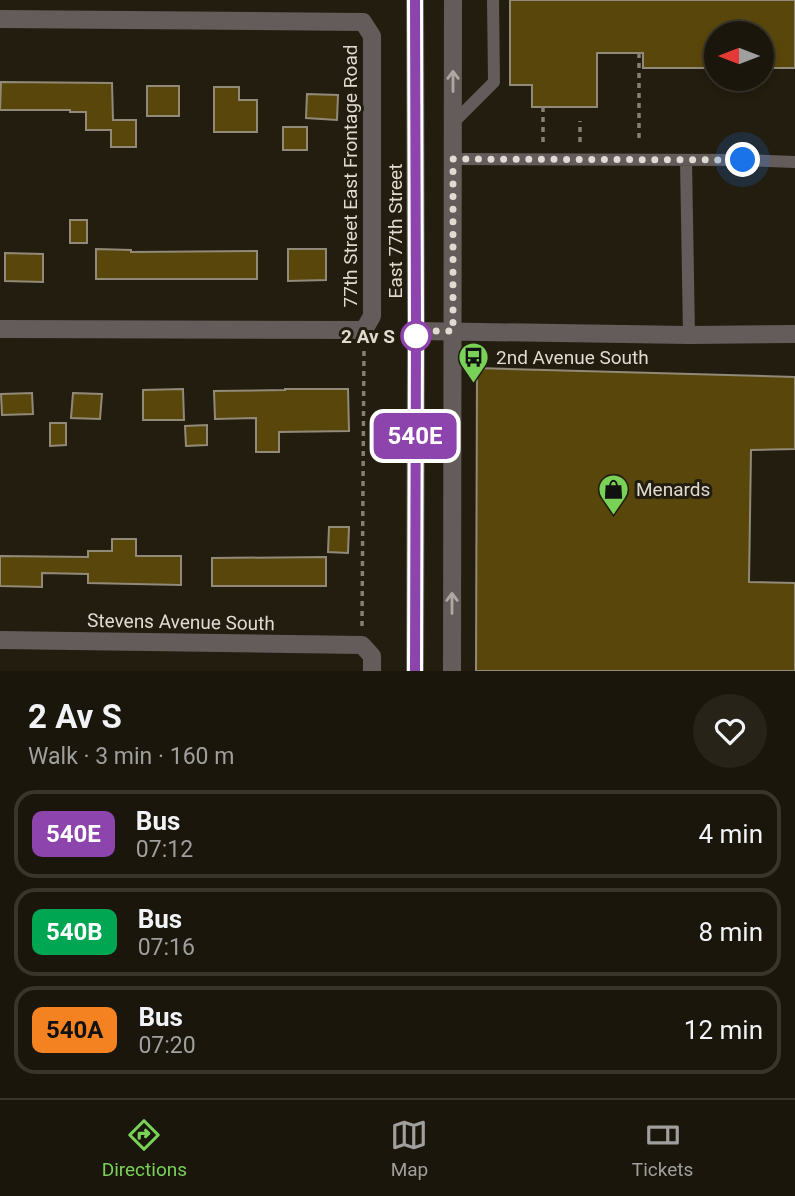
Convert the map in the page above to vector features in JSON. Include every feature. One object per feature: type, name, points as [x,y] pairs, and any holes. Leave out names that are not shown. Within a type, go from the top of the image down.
[{"type":"street","name":"East 77th Street","points":[[415,0],[415,671]]},
{"type":"street","points":[[452,671],[453,0]]},
{"type":"street","name":"77th Street East Frontage Road","points":[[0,19],[363,22],[372,36],[373,165],[372,316],[364,330]]},
{"type":"street","points":[[0,329],[364,330]]},
{"type":"street","points":[[416,331],[795,334]]},
{"type":"street","name":"Stevens Avenue South","points":[[0,640],[362,645]]},
{"type":"street","points":[[362,645],[372,656],[372,671]]},
{"type":"lane","points":[[453,123],[494,82],[493,0]]},
{"type":"lane","points":[[453,159],[795,162]]},
{"type":"lane","points":[[685,160],[689,335]]},
{"type":"path","points":[[639,54],[639,142]]},
{"type":"path","points":[[543,107],[543,142]]},
{"type":"path","points":[[580,121],[580,142]]},
{"type":"path","points":[[362,645],[364,330]]},
{"type":"building","points":[[510,0],[795,0],[795,68],[774,68],[774,21],[704,21],[704,68],[643,68],[643,53],[597,53],[597,107],[532,107],[532,85],[510,85]]},
{"type":"building","points":[[1,82],[112,83],[113,120],[136,120],[136,147],[111,147],[111,130],[86,130],[86,112],[0,110]]},
{"type":"building","points":[[147,86],[179,86],[179,116],[147,116]]},
{"type":"building","points":[[214,87],[239,87],[239,100],[257,100],[257,132],[214,132]]},
{"type":"building","points":[[307,94],[338,95],[337,120],[306,118]]},
{"type":"building","points":[[283,127],[307,127],[307,150],[283,150]]},
{"type":"building","points":[[70,220],[87,220],[87,243],[70,243]]},
{"type":"building","points":[[96,249],[131,252],[257,251],[257,279],[96,279]]},
{"type":"building","points":[[288,249],[326,249],[326,280],[288,281]]},
{"type":"building","points":[[5,253],[43,254],[43,282],[5,281]]},
{"type":"building","name":"Menards","points":[[477,368],[795,377],[795,449],[751,450],[749,582],[795,583],[795,671],[476,671]]},
{"type":"building","points":[[183,389],[184,420],[143,420],[143,390]]},
{"type":"building","points":[[348,389],[349,431],[279,432],[279,452],[256,452],[256,418],[215,419],[214,391]]},
{"type":"building","points":[[32,393],[33,414],[2,415],[1,394]]},
{"type":"building","points":[[73,393],[102,394],[100,419],[71,418]]},
{"type":"building","points":[[50,423],[66,423],[66,445],[50,446]]},
{"type":"building","points":[[207,425],[207,445],[186,446],[185,426]]},
{"type":"building","points":[[329,527],[349,527],[348,553],[328,552]]},
{"type":"building","points":[[112,539],[136,539],[136,556],[181,556],[181,585],[88,583],[88,574],[42,573],[42,587],[0,586],[0,556],[88,557],[88,551],[112,551]]},
{"type":"building","points":[[326,557],[326,586],[212,586],[212,558]]},
{"type":"bus line","name":"540E","points":[[415,0],[415,671]]},
{"type":"place","name":"2 Av S","points":[[416,336]]},
{"type":"place","name":"2nd Avenue South","points":[[473,384]]},
{"type":"place","name":"Menards","points":[[613,516]]},
{"type":"route","points":[[416,336],[416,331],[453,331],[453,159],[743,160]]}]
